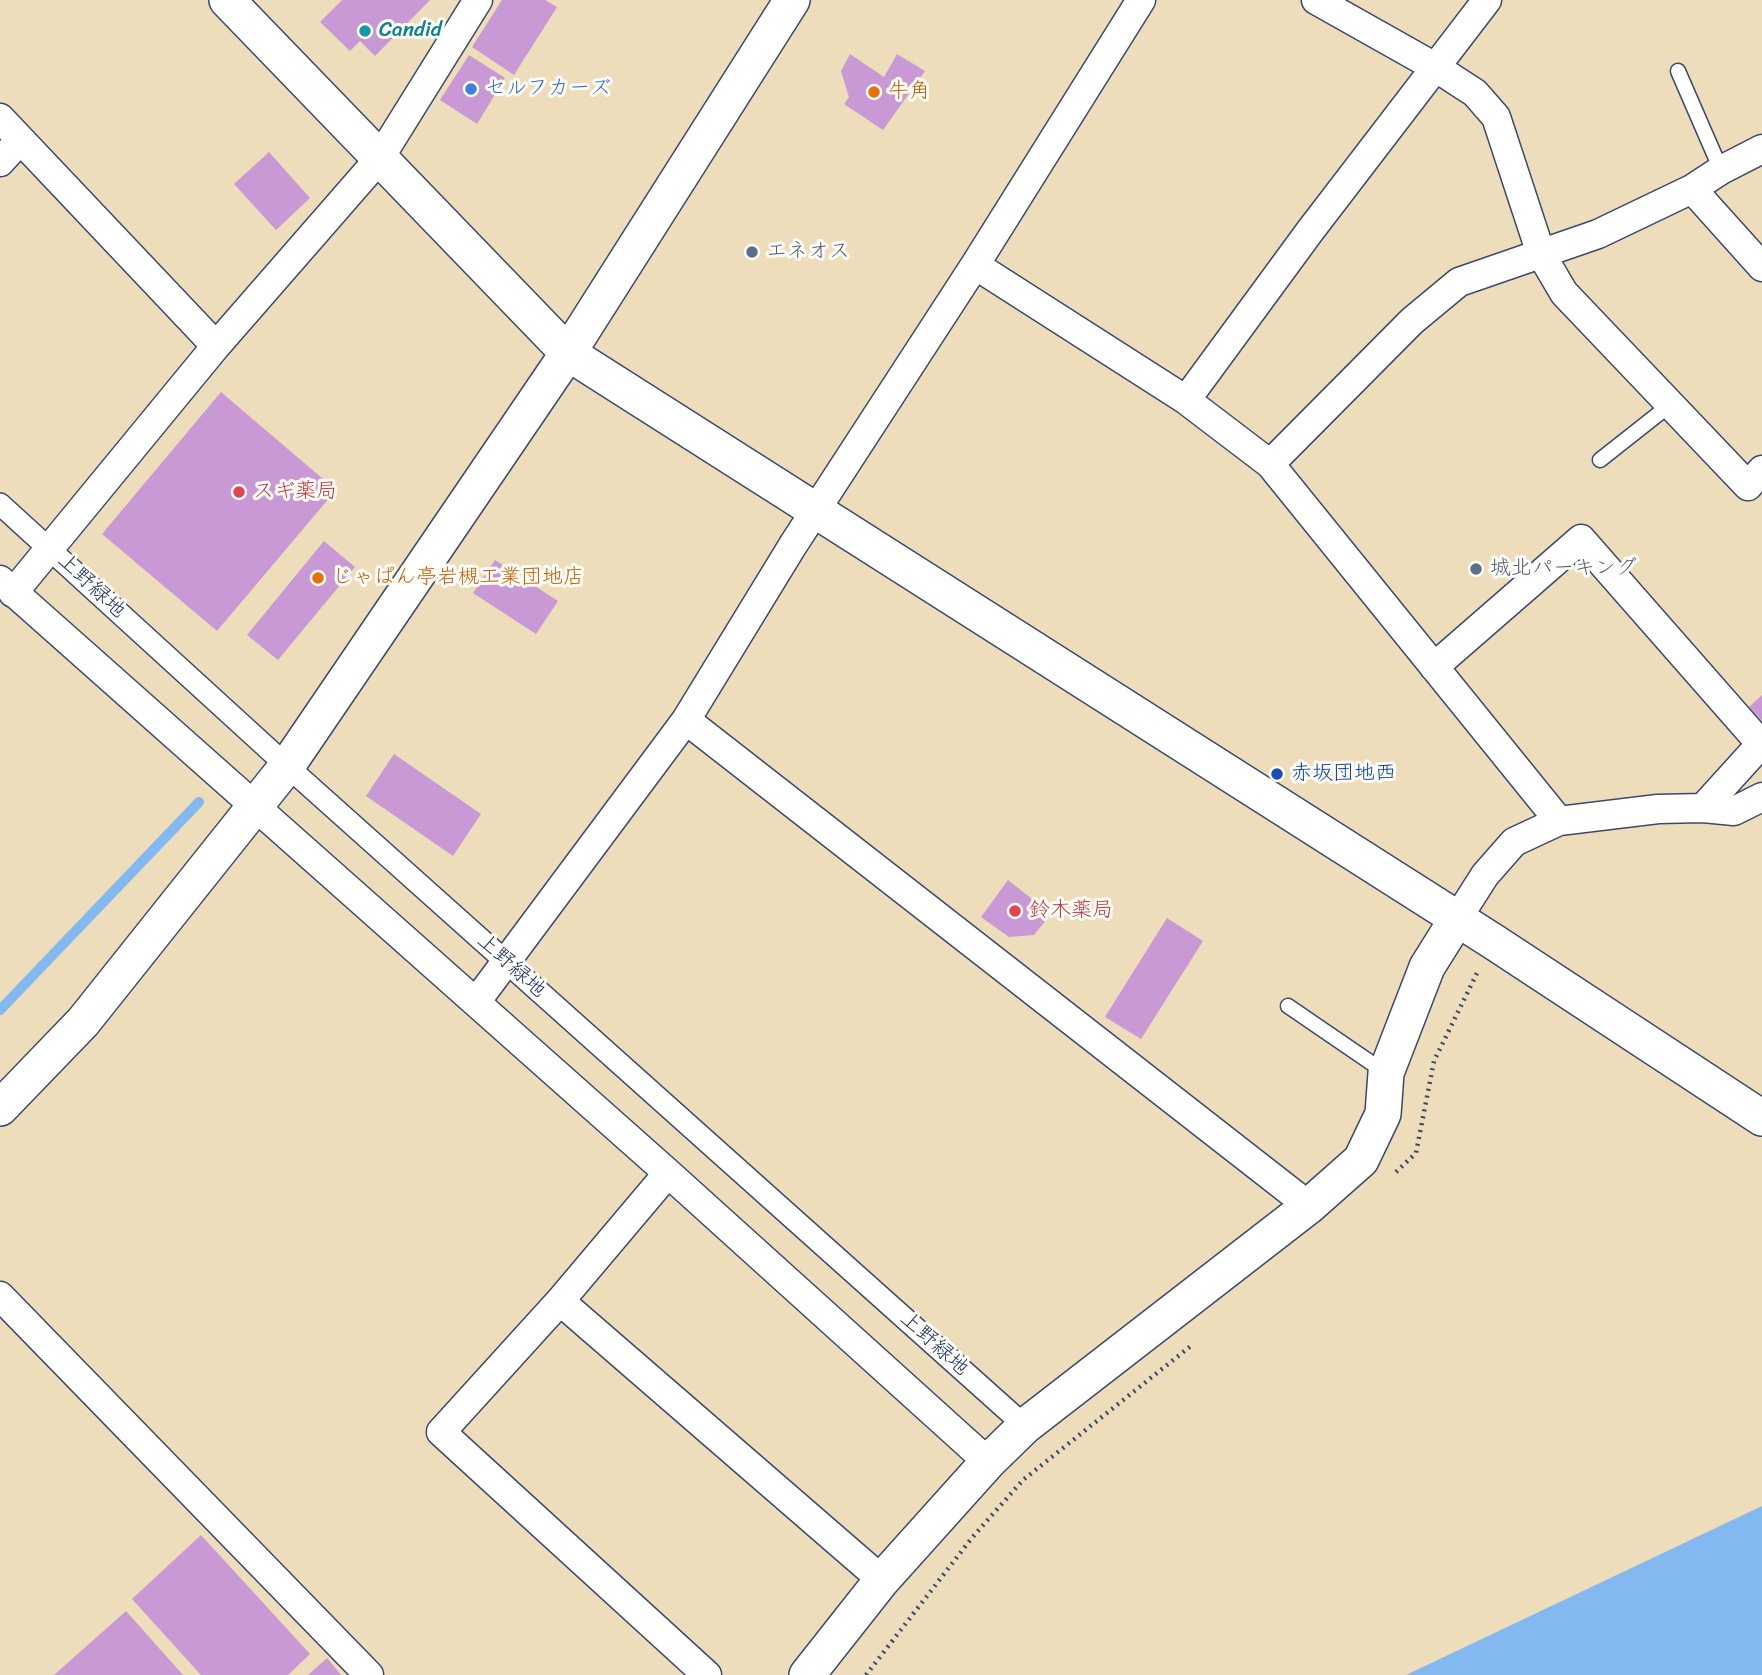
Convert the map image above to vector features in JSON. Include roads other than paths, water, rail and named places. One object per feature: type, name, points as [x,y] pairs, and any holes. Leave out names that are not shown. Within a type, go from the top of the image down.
[{"type":"street","points":[[227,0],[568,353],[1457,919],[1762,1118]]},
{"type":"street","points":[[478,0],[379,159],[216,346],[50,548],[7,586],[668,1173],[988,1462]]},
{"type":"street","points":[[0,1108],[83,1022],[287,766],[568,353],[792,0]]},
{"type":"street","points":[[476,1002],[686,720],[815,512],[1142,0]]},
{"type":"street","points":[[1316,0],[1435,66],[1475,93],[1496,117],[1541,254],[1564,293],[1748,486],[1762,470]]},
{"type":"street","points":[[1186,401],[1310,231],[1487,0]]},
{"type":"street","points":[[0,118],[216,346]]},
{"type":"street","points":[[0,162],[20,140]]},
{"type":"street","points":[[1270,464],[1412,321],[1460,282],[1598,234],[1692,189],[1721,170],[1762,149]]},
{"type":"street","points":[[1692,189],[1762,267]]},
{"type":"street","points":[[975,265],[1186,401],[1270,464],[1559,821]]},
{"type":"street","name":"上野緑地","points":[[0,504],[287,766],[1025,1426]]},
{"type":"street","points":[[1434,667],[1581,539],[1761,744],[1703,808]]},
{"type":"street","points":[[686,720],[1309,1206]]},
{"type":"street","points":[[807,1675],[882,1580],[988,1462],[1025,1426],[1309,1206],[1361,1160],[1383,1114],[1386,1073],[1427,967],[1485,876],[1514,842],[1559,821],[1658,809],[1703,808],[1734,811],[1762,797]]},
{"type":"street","points":[[668,1173],[560,1301],[441,1432],[707,1675]]},
{"type":"street","points":[[0,1296],[369,1675]]},
{"type":"street","points":[[560,1301],[882,1580]]},
{"type":"lane","points":[[1678,71],[1721,170]]},
{"type":"lane","points":[[1600,460],[1671,404]]},
{"type":"lane","points":[[1288,1006],[1386,1073]]},
{"type":"water","points":[[1762,1506],[1762,1675],[1406,1675]]},
{"type":"waterway","points":[[0,1010],[199,802]]},
{"type":"place","name":"Candid","points":[[365,31]]},
{"type":"place","name":"セルフカーズ","points":[[471,89]]},
{"type":"place","name":"牛角","points":[[874,92]]},
{"type":"place","name":"エネオス","points":[[752,252]]},
{"type":"place","name":"スギ薬局","points":[[239,492]]},
{"type":"place","name":"城北パーキング","points":[[1476,569]]},
{"type":"place","name":"じゃぱん亭岩槻工業団地店","points":[[318,578]]},
{"type":"place","name":"赤坂団地西","points":[[1277,774]]},
{"type":"place","name":"鈴木薬局","points":[[1015,911]]}]
